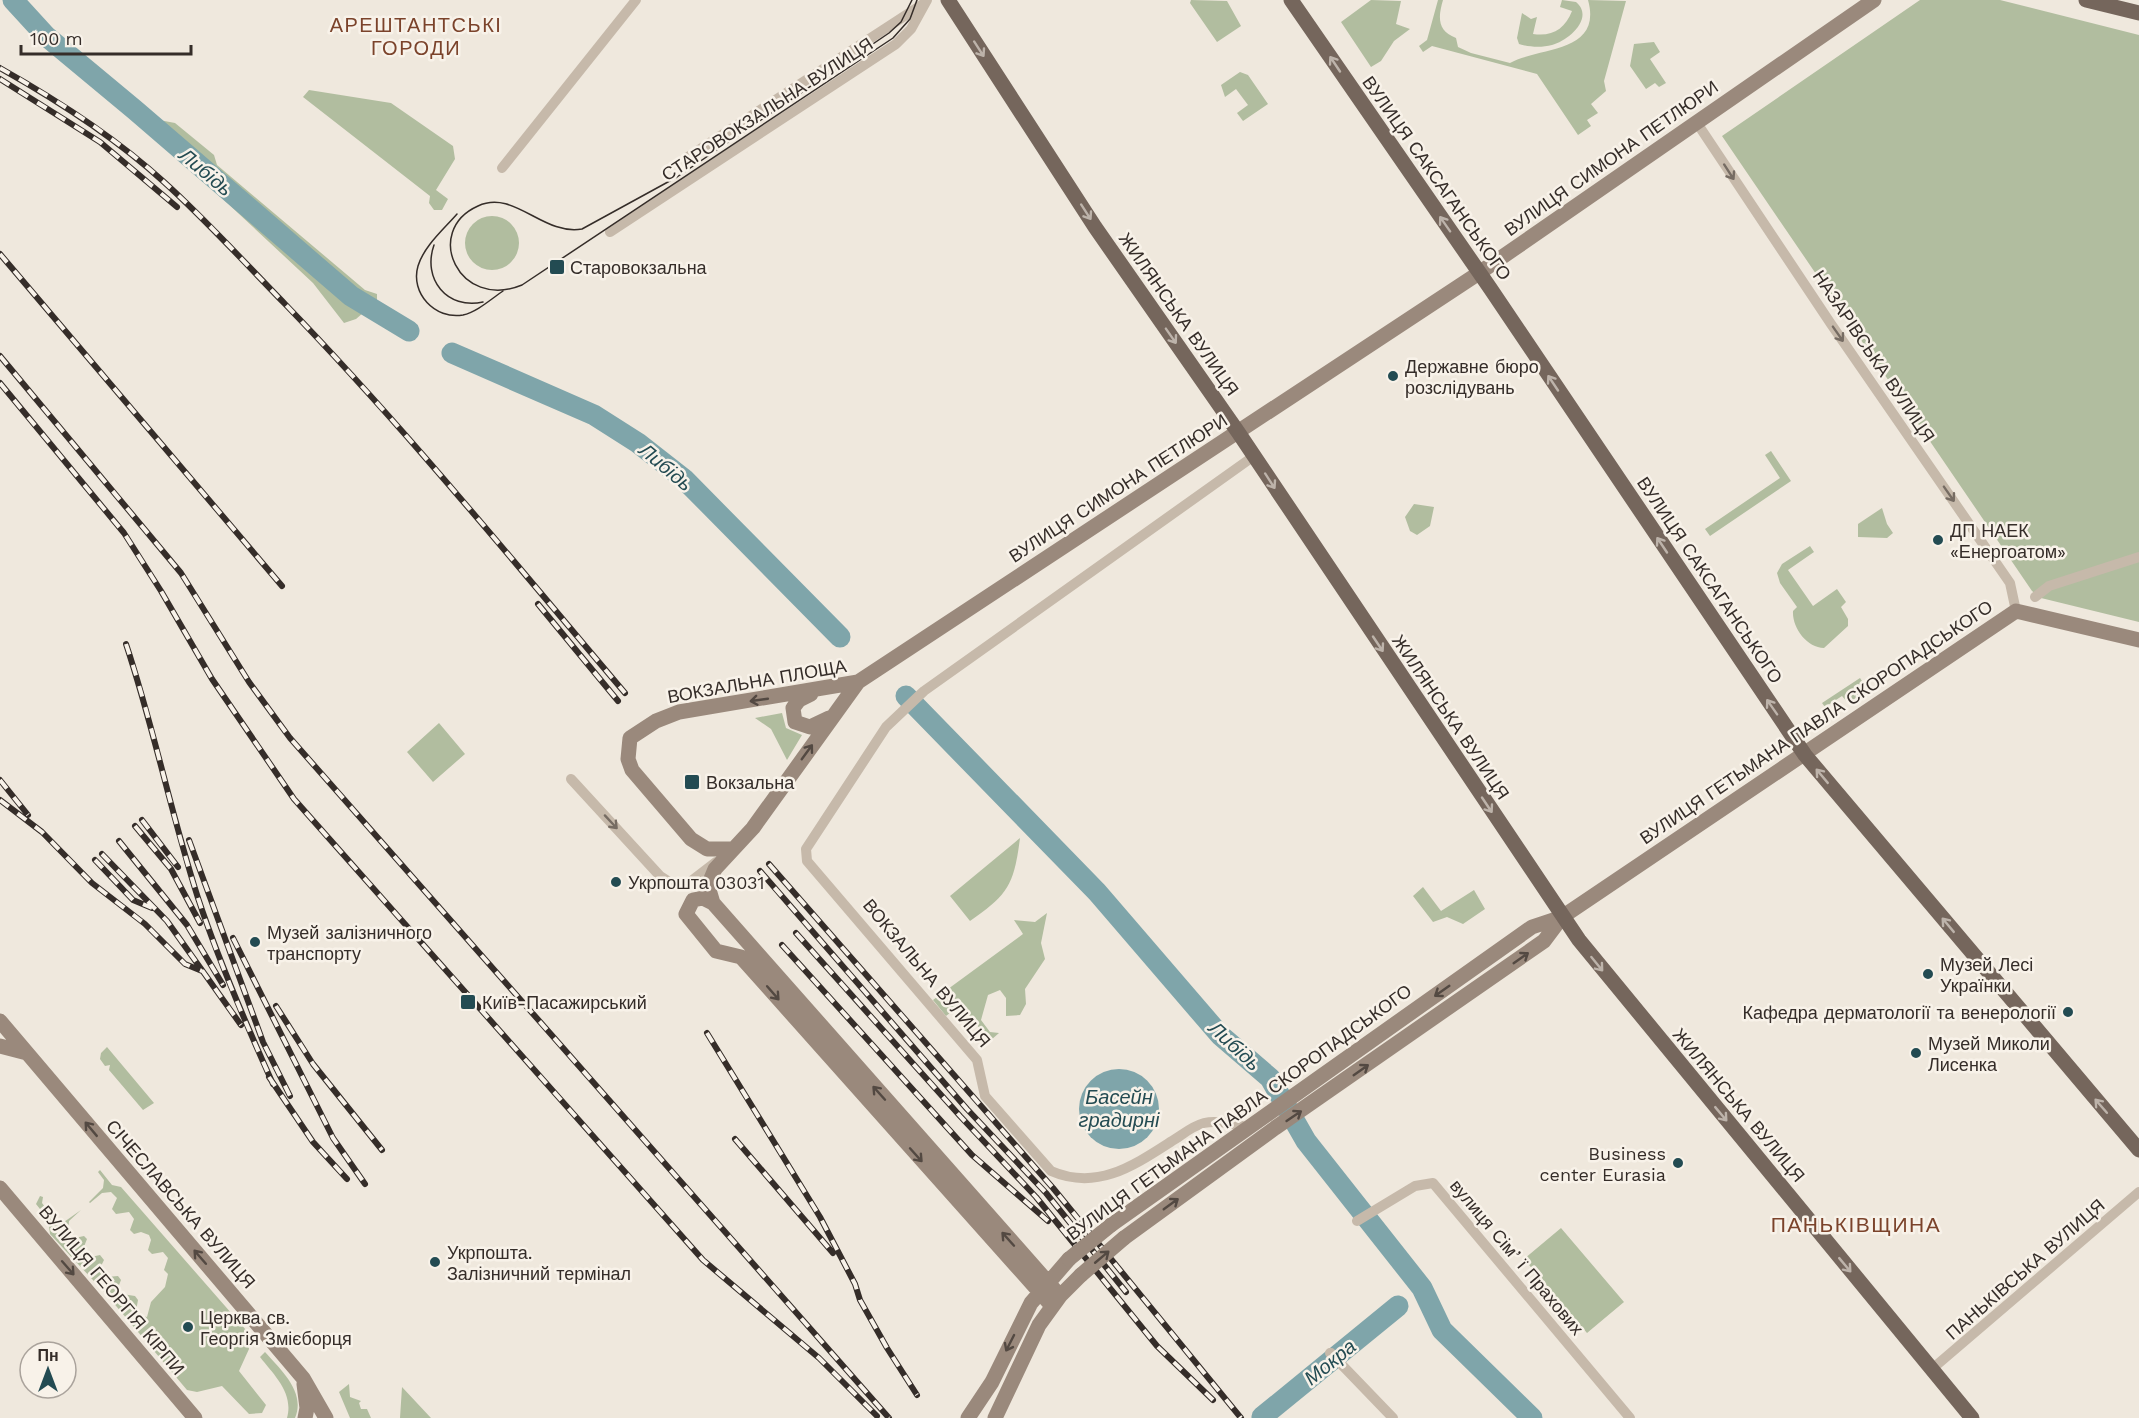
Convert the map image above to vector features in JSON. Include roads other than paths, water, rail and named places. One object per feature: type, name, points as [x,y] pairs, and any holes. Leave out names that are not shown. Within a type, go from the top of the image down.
[{"type":"main road","name":"ЖИЛЯНСЬКА ВУЛИЦЯ","points":[[948,0],[1095,226],[1238,432],[1562,917],[1652,1032],[1972,1418]]},
{"type":"main road","name":"ВУЛИЦЯ САКСАГАНСЬКОГО","points":[[1290,0],[1479,273],[1805,755],[2139,1150]]},
{"type":"main road","name":"ВУЛИЦЯ СИМОНА ПЕТЛЮРИ","points":[[858,682],[1479,273],[1874,0]]},
{"type":"main road","points":[[2086,0],[2139,13]]},
{"type":"main road","name":"ВУЛИЦЯ ГЕТЬМАНА ПАВЛА СКОРОПАДСЬКОГО","points":[[968,1418],[980,1403],[1007,1347],[1043,1287],[1069,1259],[1111,1225],[1246,1127],[1532,927],[1562,917],[1805,755],[2016,610],[2139,640]]},
{"type":"main road","name":"ВОКЗАЛЬНА ПЛОЩА","points":[[858,682],[753,828],[726,855],[707,849],[691,839],[632,770],[628,759],[630,738],[652,723],[679,712],[815,692],[858,682]]},
{"type":"main road","points":[[815,692],[799,700],[794,708],[795,722],[810,727],[821,724],[836,712]]},
{"type":"main road","points":[[713,903],[708,885],[715,869],[726,855]]},
{"type":"main road","points":[[1043,1287],[713,903],[703,898],[693,900],[687,909],[688,919],[716,951],[741,957],[1043,1287],[1056,1301]]},
{"type":"main road","name":"ВУЛИЦЯ ГЕТЬМАНА ПАВЛА СКОРОПАДСЬКОГО","points":[[996,1418],[1028,1347],[1056,1301],[1081,1275],[1124,1238],[1275,1128],[1544,941],[1562,917]]},
{"type":"main road","points":[[731,954],[740,942],[737,932]]},
{"type":"main road","name":"СІЧЕСЛАВСЬКА ВУЛИЦЯ","points":[[0,1021],[303,1378],[326,1418]]},
{"type":"main road","points":[[0,1046],[27,1053]]},
{"type":"main road","name":"ВУЛИЦЯ ГЕОРГІЯ КІРПИ","points":[[0,1188],[195,1418]]},
{"type":"main road","points":[[303,1378],[307,1408],[304,1418]]},
{"type":"street","points":[[502,168],[636,0]]},
{"type":"street","name":"СТАРОВОКЗАЛЬНА ВУЛИЦЯ","points":[[688,158],[928,0]]},
{"type":"street","name":"СТАРОВОКЗАЛЬНА ВУЛИЦЯ","points":[[610,232],[896,44],[911,29],[928,0]]},
{"type":"street","name":"НАЗАРІВСЬКА ВУЛИЦЯ","points":[[1697,123],[1831,324],[2010,583],[2016,610]]},
{"type":"street","name":"ВОКЗАЛЬНА ВУЛИЦЯ","points":[[1246,1127],[1227,1123],[1202,1124],[1148,1156],[1103,1178],[1063,1176],[1051,1171],[985,1096],[977,1060],[807,861],[805,855],[806,849],[820,826],[886,727],[924,691],[1254,456]]},
{"type":"street","points":[[2035,597],[2049,586],[2139,557]]},
{"type":"street","name":"ВОКЗАЛЬНА ПЛОЩА","points":[[571,779],[660,876],[674,885],[690,882],[726,855]]},
{"type":"street","name":"вулиця Сімʼї Прахових","points":[[1357,1221],[1415,1186],[1432,1183],[1630,1418]]},
{"type":"street","name":"ПАНЬКІВСЬКА ВУЛИЦЯ","points":[[1932,1369],[2139,1192]]},
{"type":"street","points":[[1341,1364],[1393,1418]]},
{"type":"water","name":"Басейн градирні","points":[[1119,1069],[1134,1072],[1147,1081],[1156,1094],[1159,1109],[1156,1124],[1147,1137],[1134,1146],[1119,1149],[1104,1146],[1091,1137],[1082,1124],[1079,1109],[1082,1094],[1091,1081],[1104,1072]]},
{"type":"waterway","name":"Либідь","points":[[13,0],[46,36],[351,296],[409,331]]},
{"type":"waterway","name":"Либідь","points":[[452,353],[594,415],[638,443],[684,479],[840,637]]},
{"type":"waterway","name":"Либідь","points":[[906,696],[1097,892],[1220,1035],[1270,1078],[1306,1141],[1422,1288],[1442,1330],[1532,1418]]},
{"type":"waterway","name":"Мокра","points":[[1262,1417],[1398,1306]]},
{"type":"tram line","points":[[912,0],[901,22],[889,33],[677,177],[582,229],[554,226],[504,203],[491,202],[478,206],[461,218],[452,233],[451,249],[455,265],[466,278],[481,287],[500,290],[522,285],[893,38],[910,19],[917,0]]},
{"type":"tram line","points":[[457,214],[435,238],[421,259],[416,276],[421,295],[434,309],[443,313],[463,315],[479,308],[503,291]]},
{"type":"tram line","points":[[434,245],[431,258],[432,269],[440,289],[458,301],[483,302]]},
{"type":"railway","points":[[0,68],[64,106],[126,150],[210,226],[373,399],[625,693]]},
{"type":"railway","points":[[0,79],[100,142],[177,207]]},
{"type":"railway","points":[[0,254],[282,586]]},
{"type":"railway","points":[[0,356],[181,573],[249,682],[290,738],[889,1418]]},
{"type":"railway","points":[[0,383],[124,533],[212,679],[294,799],[703,1260],[819,1358],[877,1416]]},
{"type":"railway","points":[[538,604],[618,701]]},
{"type":"railway","points":[[126,644],[198,898],[233,992],[273,1084]]},
{"type":"railway","points":[[0,780],[28,815]]},
{"type":"railway","points":[[0,800],[42,832],[92,883],[145,924],[185,964],[202,971]]},
{"type":"railway","points":[[142,820],[178,867]]},
{"type":"railway","points":[[135,826],[171,869],[200,923]]},
{"type":"railway","points":[[189,840],[263,1042],[290,1096]]},
{"type":"railway","points":[[119,841],[187,925],[223,985]]},
{"type":"railway","points":[[102,854],[167,921],[241,1025]]},
{"type":"railway","points":[[95,860],[133,900],[152,908]]},
{"type":"railway","points":[[769,864],[1053,1188],[1241,1418]]},
{"type":"railway","points":[[760,871],[967,1109],[1046,1193],[1126,1292]]},
{"type":"railway","points":[[796,933],[1036,1197],[1157,1346],[1213,1400]]},
{"type":"railway","points":[[233,938],[333,1138],[365,1184]]},
{"type":"railway","points":[[782,945],[972,1155],[1048,1221]]},
{"type":"railway","points":[[276,1006],[313,1064],[382,1150]]},
{"type":"railway","points":[[707,1033],[820,1217],[855,1284],[860,1300],[917,1395]]},
{"type":"railway","points":[[269,1077],[313,1142],[347,1179]]},
{"type":"railway","points":[[735,1139],[833,1253]]},
{"type":"place","name":"Старовокзальна","points":[[557,267]]},
{"type":"place","name":"Державне бюро розслідувань","points":[[1393,376]]},
{"type":"place","name":"ДП НАЕК «Енергоатом»","points":[[1938,540]]},
{"type":"place","name":"Вокзальна","points":[[692,782]]},
{"type":"place","name":"Укрпошта 03031","points":[[616,882]]},
{"type":"place","name":"Музей залізничного транспорту","points":[[255,942]]},
{"type":"place","name":"Музей Лесі Українки","points":[[1928,974]]},
{"type":"place","name":"Київ-Пасажирський","points":[[468,1002]]},
{"type":"place","name":"Кафедра дерматології та венерології","points":[[2068,1012]]},
{"type":"place","name":"Музей Миколи Лисенка","points":[[1916,1053]]},
{"type":"place","name":"Business center Eurasia","points":[[1678,1163]]},
{"type":"place","name":"Укрпошта. Залізничний термінал","points":[[435,1262]]},
{"type":"place","name":"Церква св. Георгія Змієборця","points":[[188,1327]]},
{"type":"district","name":"АРЕШТАНТСЬКІ ГОРОДИ","points":[[416,36]]},
{"type":"district","name":"ПАНЬКІВЩИНА","points":[[1856,1224]]}]
